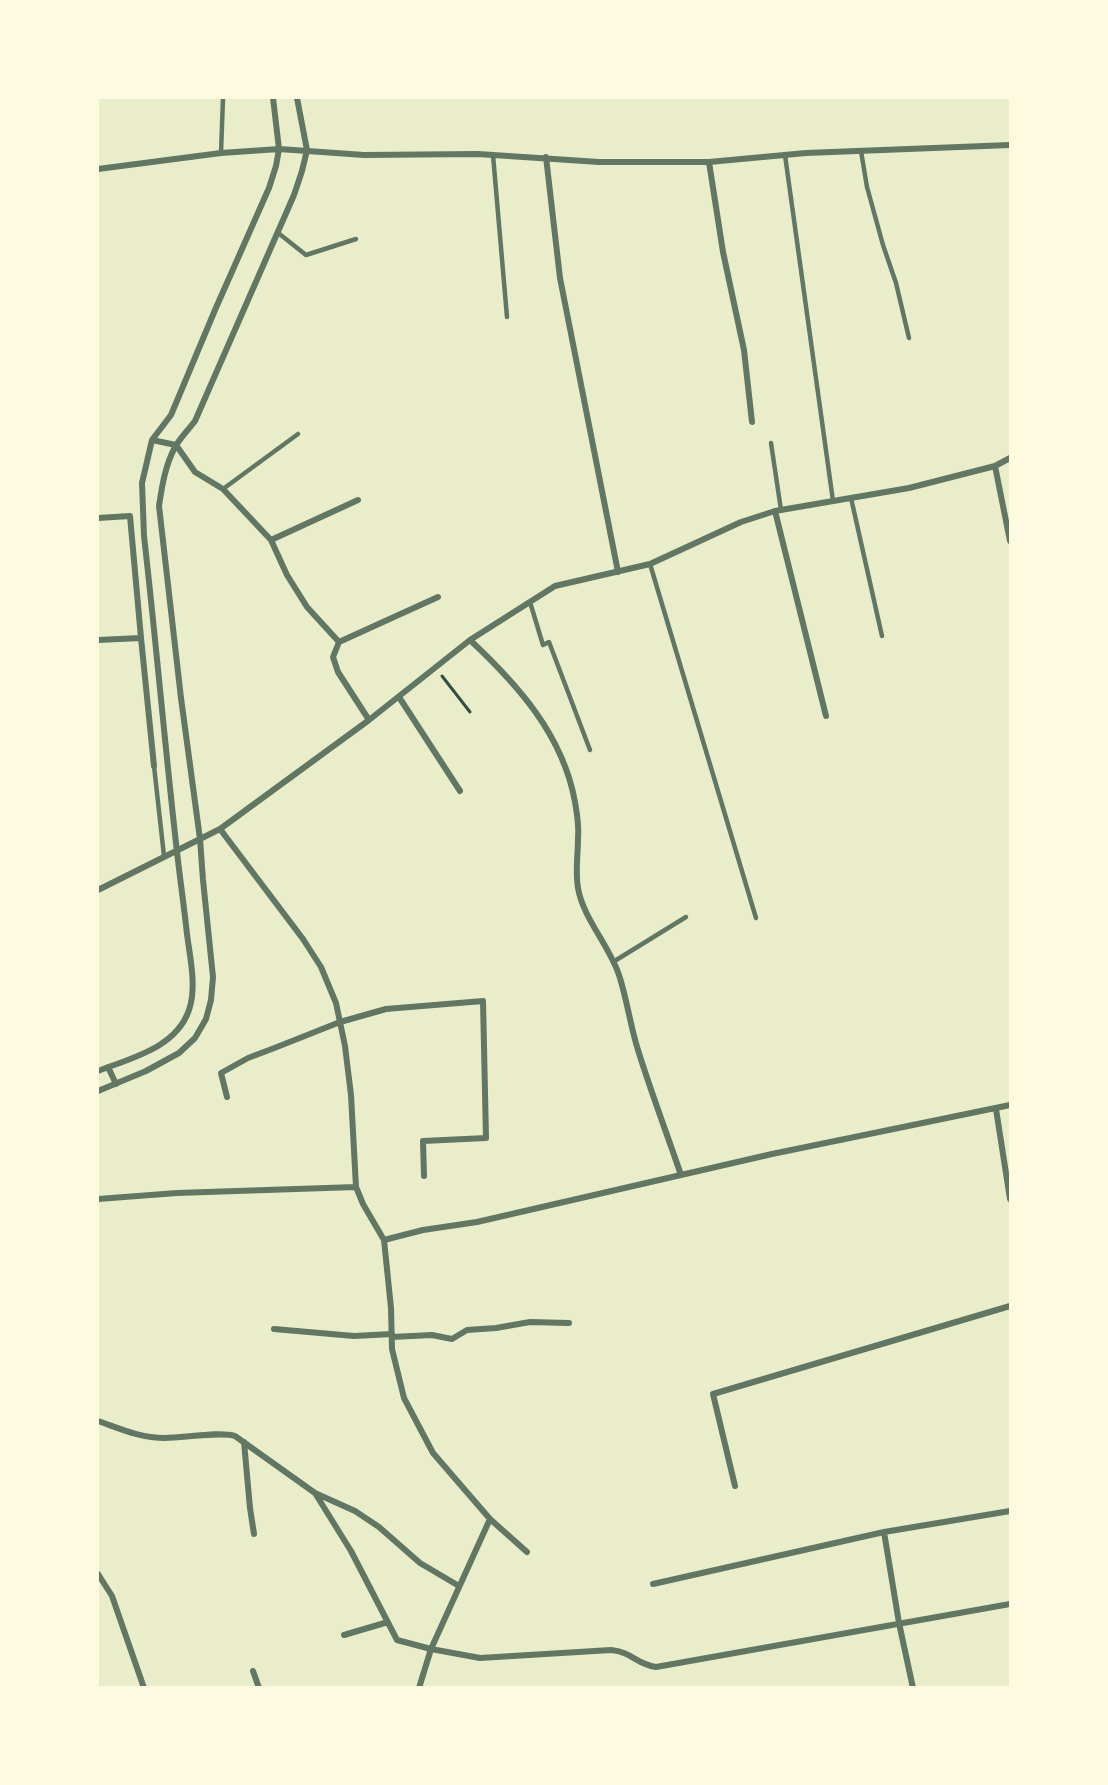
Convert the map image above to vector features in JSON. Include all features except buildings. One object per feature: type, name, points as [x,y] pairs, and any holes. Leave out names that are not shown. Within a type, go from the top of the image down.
[{"type":"street","points":[[98,1071],[155,1048],[171,1037],[183,1023],[189,1010],[192,981],[144,536],[142,483],[152,440],[171,415],[269,188],[279,148],[273,98]]},
{"type":"street","points":[[98,1091],[146,1071],[179,1053],[195,1038],[206,1019],[211,1000],[213,976],[200,839],[159,506],[162,479],[176,445],[195,421],[296,187],[307,150],[297,98]]},
{"type":"street","points":[[98,169],[279,148],[364,155],[493,155],[598,162],[709,162],[785,155],[1011,145]]},
{"type":"street","points":[[546,157],[560,278],[618,572]]},
{"type":"street","points":[[709,162],[723,252],[744,351],[752,422]]},
{"type":"street","points":[[152,440],[176,445],[195,472],[223,489],[271,540],[287,575],[307,607],[339,642]]},
{"type":"street","points":[[98,890],[220,829],[369,720],[470,640],[555,586],[650,564],[741,522],[778,510],[909,488],[995,466],[1011,458]]},
{"type":"street","points":[[995,466],[1011,541]]},
{"type":"street","points":[[271,540],[358,500]]},
{"type":"street","points":[[778,510],[826,716]]},
{"type":"street","points":[[98,518],[130,516],[154,766]]},
{"type":"street","points":[[369,720],[338,672],[333,657],[339,642],[438,597]]},
{"type":"street","points":[[98,640],[141,638]]},
{"type":"street","points":[[470,640],[500,668],[523,695],[548,729],[562,756],[575,802],[578,836],[578,889],[587,915],[604,940],[619,974],[638,1049],[681,1175]]},
{"type":"street","points":[[399,696],[460,791]]},
{"type":"street","points":[[220,829],[303,939],[321,967],[336,1003],[345,1046],[351,1095],[356,1187],[384,1240],[391,1308],[392,1349],[404,1398],[432,1453],[490,1519],[527,1552]]},
{"type":"street","points":[[227,1097],[221,1073],[248,1058],[340,1022],[386,1010],[483,1001],[486,1138],[423,1141],[424,1176]]},
{"type":"street","points":[[108,1067],[116,1084]]},
{"type":"street","points":[[384,1240],[423,1230],[477,1222],[772,1154],[1011,1105]]},
{"type":"street","points":[[996,1109],[1011,1198]]},
{"type":"street","points":[[98,1199],[177,1193],[356,1187]]},
{"type":"street","points":[[735,1486],[713,1394],[1011,1306]]},
{"type":"street","points":[[274,1329],[354,1336],[432,1335],[452,1339],[467,1330],[530,1322],[569,1323]]},
{"type":"street","points":[[98,1421],[143,1437],[185,1438],[228,1433],[235,1436],[315,1493],[355,1511],[379,1527],[420,1563],[459,1586]]},
{"type":"street","points":[[244,1442],[254,1534]]},
{"type":"street","points":[[315,1493],[351,1551],[397,1640],[480,1658],[611,1650],[624,1651],[645,1665],[656,1667],[1011,1604]]},
{"type":"street","points":[[653,1584],[884,1532],[1011,1511]]},
{"type":"street","points":[[419,1688],[431,1649],[490,1519]]},
{"type":"street","points":[[884,1532],[899,1623],[913,1688]]},
{"type":"street","points":[[98,1574],[112,1596],[144,1688]]},
{"type":"street","points":[[344,1635],[388,1622]]},
{"type":"street","points":[[253,1671],[259,1688]]},
{"type":"lane","points":[[221,153],[223,98]]},
{"type":"lane","points":[[861,151],[867,187],[896,283],[909,339]]},
{"type":"lane","points":[[493,155],[507,317]]},
{"type":"lane","points":[[785,155],[833,501]]},
{"type":"lane","points":[[277,232],[306,255],[356,239]]},
{"type":"lane","points":[[223,489],[298,434]]},
{"type":"lane","points":[[771,443],[778,510]]},
{"type":"lane","points":[[851,498],[882,636]]},
{"type":"lane","points":[[650,564],[756,918]]},
{"type":"lane","points":[[530,602],[543,645],[549,642],[590,750]]},
{"type":"lane","points":[[154,766],[164,856]]},
{"type":"lane","points":[[613,962],[687,917]]},
{"type":"path","points":[[435,668],[470,712]]}]
